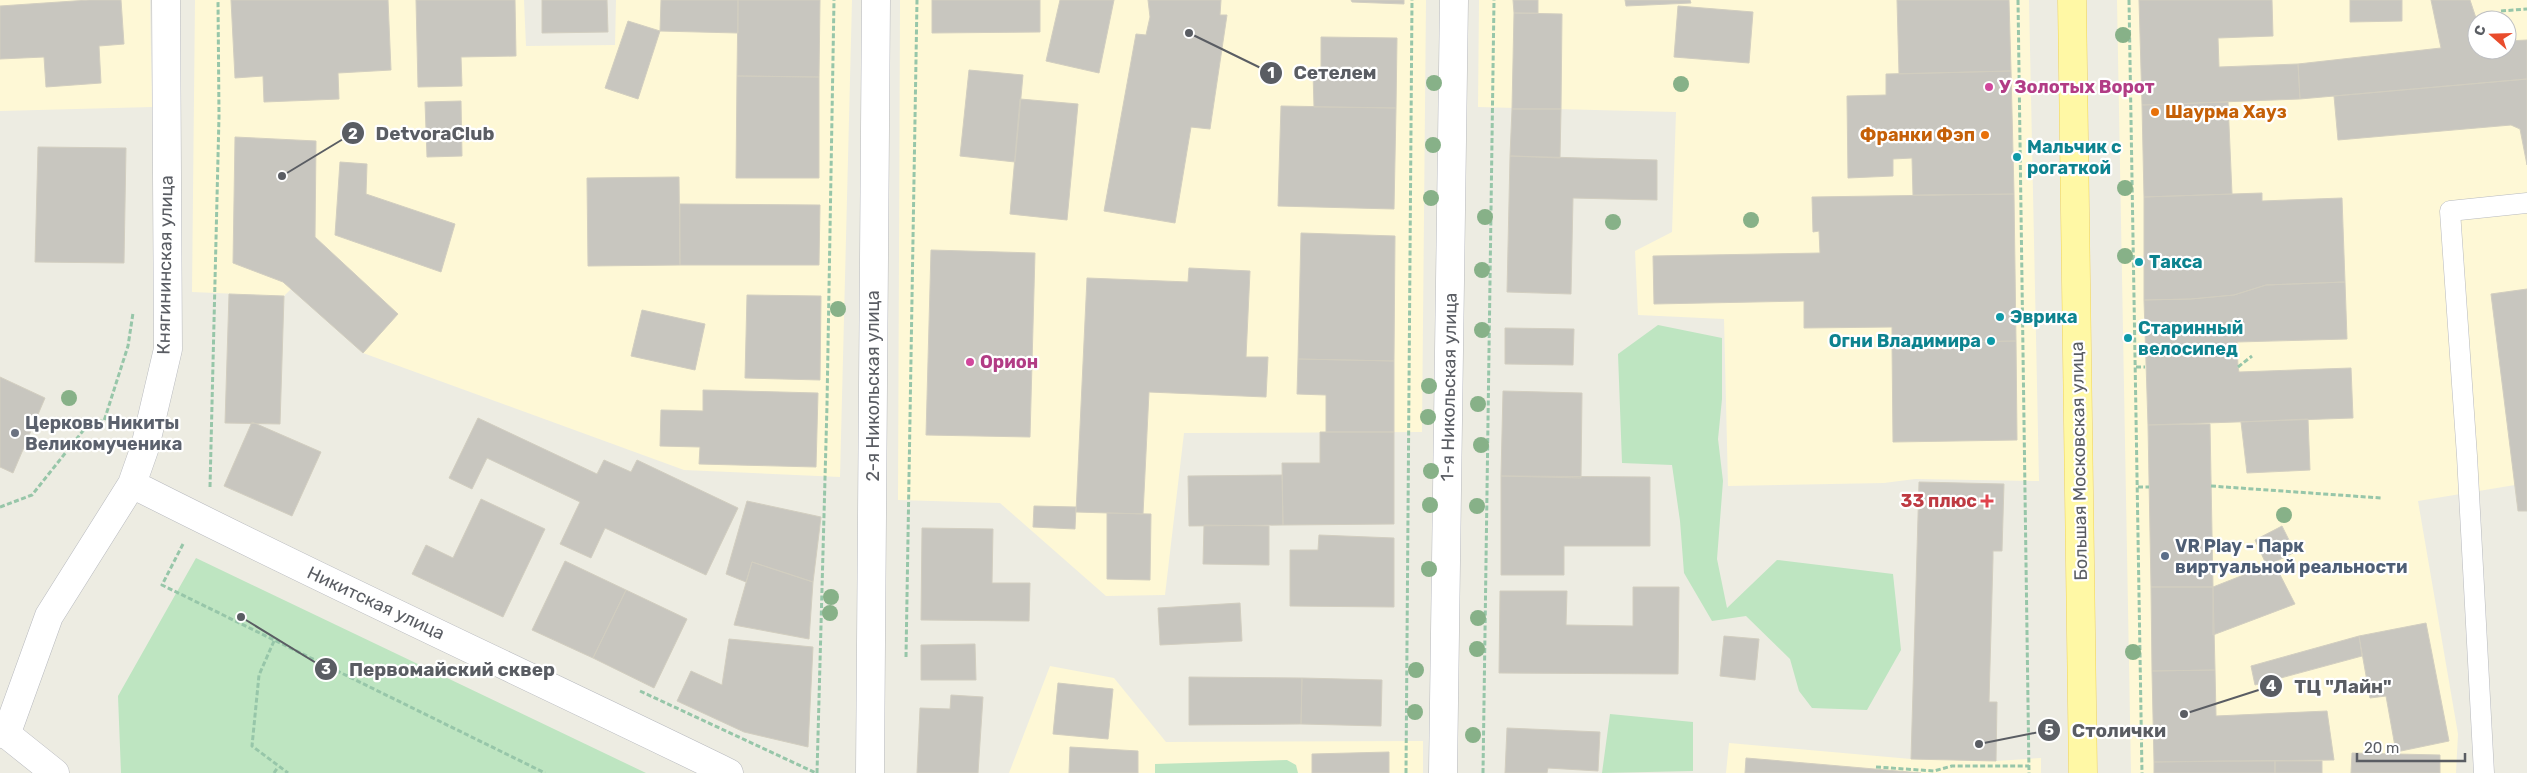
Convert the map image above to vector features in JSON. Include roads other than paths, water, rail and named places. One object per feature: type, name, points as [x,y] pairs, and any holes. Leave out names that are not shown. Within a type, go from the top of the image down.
[{"type":"main road","name":"Большая Московская улица","points":[[2072,0],[2083,773]]},
{"type":"street","name":"Княгининская улица","points":[[2,732],[49,616],[132,484],[145,447],[168,349],[166,0]]},
{"type":"street","name":"2-я Никольская улица","points":[[870,773],[876,0]]},
{"type":"street","name":"1-я Никольская улица","points":[[1443,773],[1454,0]]},
{"type":"street","name":"Никитская улица","points":[[132,484],[196,518],[498,660],[728,773]]},
{"type":"street","points":[[2,732],[55,773]]},
{"type":"lane","points":[[2484,773],[2467,446],[2450,211],[2527,203]]},
{"type":"place","name":"Сетелем","points":[[1189,33]]},
{"type":"place","name":"У Золотых Ворот","points":[[1989,87]]},
{"type":"place","name":"Шаурма Хауз","points":[[2155,112]]},
{"type":"place","name":"Франки Фэп","points":[[1985,135]]},
{"type":"place","name":"Мальчик с рогаткой","points":[[2017,157]]},
{"type":"place","name":"DetvoraClub","points":[[282,176]]},
{"type":"place","name":"Такса","points":[[2139,262]]},
{"type":"place","name":"Эврика","points":[[2000,317]]},
{"type":"place","name":"Старинный велосипед","points":[[2128,338]]},
{"type":"place","name":"Огни Владимира","points":[[1991,341]]},
{"type":"place","name":"Орион","points":[[970,362]]},
{"type":"place","name":"Церковь Никиты Великомученика","points":[[15,433]]},
{"type":"place","name":"33 плюс","points":[[1987,501]]},
{"type":"place","name":"VR Play - Парк виртуальной реальности","points":[[2165,556]]},
{"type":"place","name":"Первомайский сквер","points":[[241,617]]},
{"type":"place","name":"ТЦ \"Лайн\"","points":[[2184,714]]},
{"type":"place","name":"Столички","points":[[1979,744]]}]
